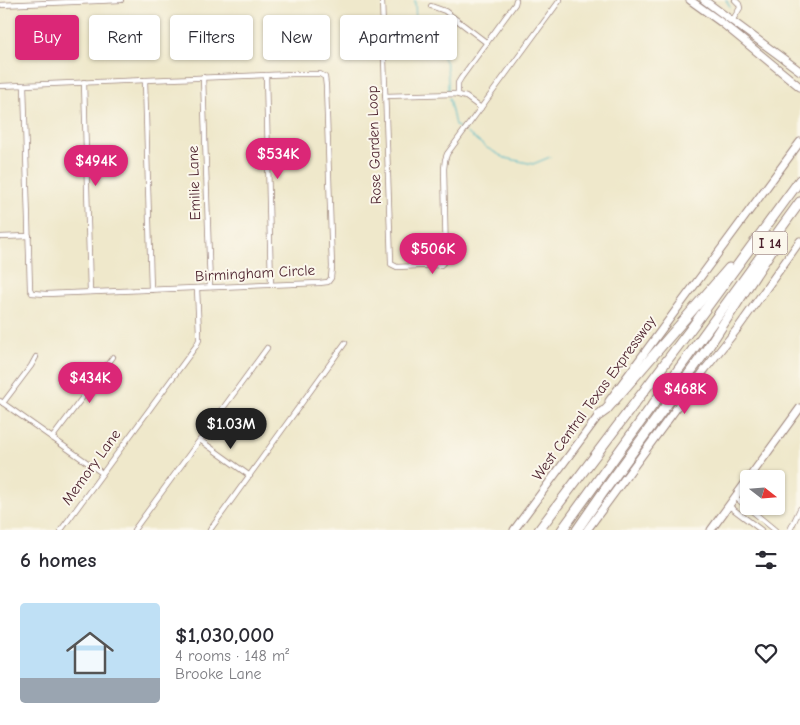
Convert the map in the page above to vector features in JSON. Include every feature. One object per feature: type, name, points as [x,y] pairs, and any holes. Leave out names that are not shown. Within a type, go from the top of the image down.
[{"type":"highway","name":"I 14","points":[[539,530],[693,326],[800,180]]},
{"type":"highway","name":"I 14","points":[[562,530],[800,202]]},
{"type":"highway","points":[[577,530],[705,352],[782,234],[788,218]]},
{"type":"highway","points":[[599,415],[606,410],[714,285],[746,253]]},
{"type":"main road","points":[[690,0],[722,23],[800,87]]},
{"type":"main road","points":[[704,0],[800,71]]},
{"type":"main road","name":"West Central Texas Expressway","points":[[514,530],[800,142]]},
{"type":"main road","points":[[587,530],[706,368],[738,328],[800,241]]},
{"type":"main road","points":[[711,530],[800,408]]},
{"type":"street","points":[[0,5],[119,0]]},
{"type":"street","name":"Rose Garden Loop","points":[[382,0],[391,262],[397,266],[441,265],[446,260],[445,160],[451,149],[560,0]]},
{"type":"street","points":[[458,94],[458,83],[461,78],[516,0]]},
{"type":"street","points":[[732,20],[740,8],[735,0]]},
{"type":"street","points":[[431,6],[445,12],[487,43]]},
{"type":"street","name":"Birmingham Circle","points":[[0,86],[320,74],[325,77],[331,278],[328,282],[271,285],[32,293],[30,289],[24,86]]},
{"type":"street","points":[[266,75],[271,285]]},
{"type":"street","name":"Emilie Lane","points":[[204,77],[210,287]]},
{"type":"street","points":[[145,80],[151,290]]},
{"type":"street","points":[[84,82],[90,292]]},
{"type":"street","points":[[385,96],[458,94],[482,108]]},
{"type":"street","points":[[0,237],[29,236]]},
{"type":"street","name":"Memory Lane","points":[[60,530],[196,346],[199,340],[197,288]]},
{"type":"street","points":[[210,530],[345,343]]},
{"type":"street","points":[[134,530],[268,348]]},
{"type":"street","points":[[52,438],[113,357]]},
{"type":"street","points":[[36,358],[2,402],[102,473]]},
{"type":"street","points":[[200,440],[250,476]]},
{"type":"street","points":[[735,497],[776,530]]},
{"type":"street","points":[[729,506],[761,530]]},
{"type":"street","points":[[790,530],[800,510]]},
{"type":"waterway","points":[[415,0],[418,45],[443,58],[447,71],[448,90]]},
{"type":"waterway","points":[[726,0],[730,7]]},
{"type":"waterway","points":[[449,98],[455,125],[461,129]]},
{"type":"waterway","points":[[467,133],[487,148],[505,158],[533,164],[550,157]]}]
